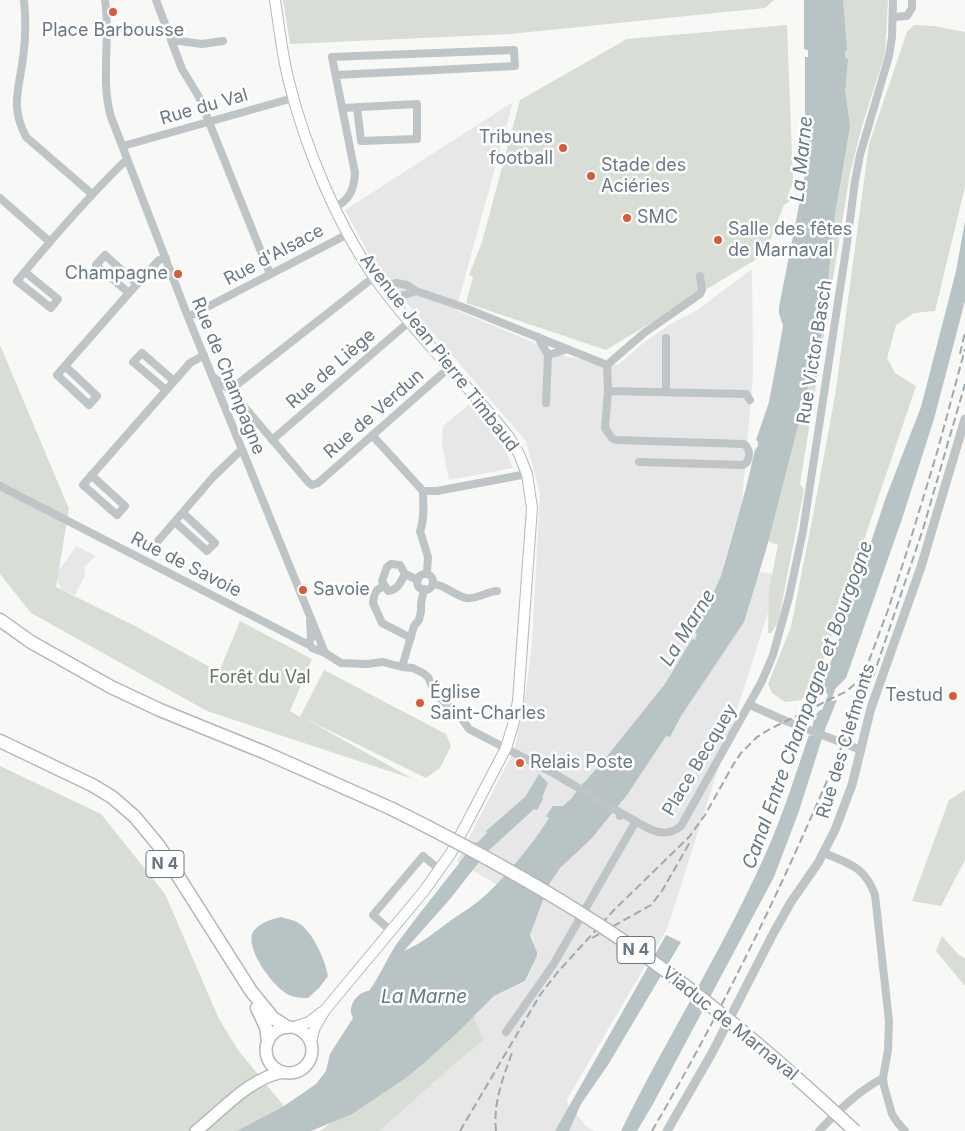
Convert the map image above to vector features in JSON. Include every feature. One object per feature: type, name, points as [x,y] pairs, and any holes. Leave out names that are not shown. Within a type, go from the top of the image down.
[{"type":"highway","name":"N 4","points":[[0,613],[73,670]]},
{"type":"highway","name":"N 4","points":[[0,620],[73,670]]},
{"type":"highway","name":"N 4","points":[[0,625],[48,659],[73,670]]},
{"type":"highway","name":"N 4","points":[[0,630],[39,655],[73,670]]},
{"type":"highway","name":"Viaduc de Marnaval","points":[[73,670],[166,719],[265,758],[303,770],[390,808],[506,868],[580,913],[667,973],[752,1039],[855,1131]]},
{"type":"highway","name":"N 4","points":[[0,741],[92,785],[112,797],[135,817],[160,846],[251,991],[273,1018],[291,1027]]},
{"type":"highway","name":"N 4","points":[[0,746],[96,792],[141,830],[156,849],[259,1011],[266,1027],[268,1041]]},
{"type":"main road","name":"Avenue Jean Pierre Timbaud","points":[[275,0],[283,55],[293,98],[307,139],[348,234],[382,287],[509,437],[519,454],[527,474],[531,496],[532,522],[520,688],[516,714],[506,748],[460,838],[440,870],[325,1010]]},
{"type":"main road","points":[[252,1084],[262,1069],[268,1041],[274,1033],[309,1022],[325,1010]]},
{"type":"main road","points":[[196,1131],[252,1084],[268,1076],[283,1072],[299,1071],[308,1064],[312,1053],[311,1042],[315,1028],[325,1010]]},
{"type":"main road","points":[[291,1027],[304,1033],[311,1042]]},
{"type":"main road","points":[[266,1055],[271,1064],[283,1072]]},
{"type":"street","points":[[24,0],[26,30],[16,102],[17,115],[26,137],[92,194]]},
{"type":"street","name":"Rue de Champagne","points":[[105,0],[107,34],[105,86],[111,118],[188,317],[309,616],[314,642]]},
{"type":"street","points":[[156,0],[182,69],[199,97],[270,274]]},
{"type":"street","name":"Rue Victor Basch","points":[[750,705],[773,656],[796,568],[856,173],[888,63],[893,0]]},
{"type":"street","points":[[893,16],[907,16],[912,8],[912,0]]},
{"type":"street","points":[[172,40],[202,44],[223,41]]},
{"type":"street","points":[[335,207],[349,197],[353,188],[355,173],[332,57],[514,50],[515,66],[336,75]]},
{"type":"street","name":"Rue du Val","points":[[123,146],[293,98]]},
{"type":"street","points":[[342,108],[357,107],[416,104],[417,139],[360,140],[357,107]]},
{"type":"street","points":[[25,272],[58,299],[50,308],[17,281],[92,194],[123,163],[128,161]]},
{"type":"street","points":[[0,198],[50,242]]},
{"type":"street","name":"Rue d'Alsace","points":[[188,317],[348,234]]},
{"type":"street","points":[[128,293],[96,265],[105,255],[137,284]]},
{"type":"street","points":[[65,366],[97,396],[89,405],[57,375],[128,293],[159,260],[166,258]]},
{"type":"street","points":[[230,390],[374,276]]},
{"type":"street","points":[[607,365],[644,333],[700,294],[702,290],[700,276]]},
{"type":"street","points":[[382,287],[391,284],[402,284],[607,365]]},
{"type":"street","points":[[394,302],[404,295],[416,291]]},
{"type":"street","name":"Rue de Liège","points":[[272,440],[410,321]]},
{"type":"street","points":[[538,337],[548,355],[546,403]]},
{"type":"street","points":[[666,338],[666,392]]},
{"type":"street","points":[[548,355],[568,349]]},
{"type":"street","points":[[166,390],[133,362],[142,353],[174,381]]},
{"type":"street","points":[[92,475],[125,506],[117,515],[83,485],[174,381],[190,364],[204,355]]},
{"type":"street","points":[[607,365],[608,391],[605,428],[612,438],[616,440],[744,444],[748,447],[749,453],[749,458],[743,465],[639,462]]},
{"type":"street","name":"Rue de Verdun","points":[[272,440],[309,483],[312,485],[318,483],[450,367]]},
{"type":"street","points":[[212,375],[230,390],[272,440]]},
{"type":"street","points":[[608,391],[746,394],[750,400]]},
{"type":"street","name":"Rue des Clefmonts","points":[[667,1131],[716,1046],[779,922],[824,853],[849,795],[871,708],[921,567],[947,485],[965,419]]},
{"type":"street","points":[[372,435],[423,491],[423,516],[420,531],[428,557],[427,574],[432,579],[433,584]]},
{"type":"street","points":[[158,541],[214,476],[238,453],[243,451]]},
{"type":"street","points":[[423,491],[437,491],[527,474]]},
{"type":"street","name":"Rue de Savoie","points":[[0,486],[298,640],[314,642],[325,653],[341,663],[367,664],[383,662],[413,668],[423,673],[428,678],[435,693],[469,729],[506,748]]},
{"type":"street","points":[[175,522],[207,551],[215,543],[183,513]]},
{"type":"street","points":[[405,574],[398,587],[393,590],[388,591],[384,586],[382,581],[383,575],[386,567],[391,564],[400,565],[405,574],[418,580],[420,587],[424,589],[430,588],[433,584],[442,584],[451,592],[466,598],[490,591],[498,591]]},
{"type":"street","points":[[418,580],[420,576],[427,574]]},
{"type":"street","points":[[384,586],[374,596],[373,603],[382,623],[411,638]]},
{"type":"street","points":[[402,667],[421,611],[424,589]]},
{"type":"street","points":[[750,705],[860,750]]},
{"type":"street","name":"Place Becquey","points":[[506,748],[553,773],[621,815],[664,834],[672,832],[681,826],[750,705]]},
{"type":"street","points":[[506,1032],[553,965],[636,821]]},
{"type":"street","points":[[824,853],[859,869],[869,881],[875,895],[890,1021],[888,1050],[883,1078],[885,1093],[892,1114],[906,1131]]},
{"type":"street","points":[[391,931],[373,915],[423,856],[440,870]]},
{"type":"street","points":[[819,1131],[845,1104],[867,1087],[883,1078]]},
{"type":"shaded area","points":[[513,102],[456,310],[568,357],[618,365],[642,344],[669,325],[696,311],[752,269],[753,376],[742,501],[723,566],[780,575],[667,929],[567,1099],[568,1104],[587,1127],[595,1131],[362,1131],[494,996],[525,982],[538,955],[532,937],[496,884],[457,861],[514,751],[525,699],[532,644],[540,493],[526,441],[376,267],[345,210]]},
{"type":"shaded area","points":[[470,404],[502,442],[513,468],[449,480],[442,444],[443,426]]},
{"type":"shaded area","points":[[76,546],[96,556],[84,567],[85,575],[75,595],[61,589],[55,574]]},
{"type":"green space","points":[[283,0],[774,0],[765,8],[510,34],[290,44]]},
{"type":"green space","points":[[834,0],[888,0],[885,54],[862,126],[850,173],[800,484],[804,490],[778,623],[771,633],[768,633],[769,590],[778,545],[764,540]]},
{"type":"green space","points":[[787,25],[793,183],[789,193],[793,199],[784,205],[765,254],[606,350],[466,303],[473,277],[469,275],[482,242],[520,100],[627,39]]},
{"type":"green space","points":[[914,25],[934,26],[965,32],[965,187],[935,311],[914,313],[896,325],[887,358],[895,373],[916,386],[814,688],[801,700],[785,702],[772,693],[768,684],[791,627],[814,510],[835,396],[869,144],[907,32]]},
{"type":"green space","name":"Forêt du Val","points":[[0,345],[69,509],[56,587],[135,626],[219,672],[240,621],[312,659],[290,711],[300,717],[324,670],[446,734],[451,746],[440,768],[426,778],[304,718],[413,779],[207,711],[31,613],[0,574]]},
{"type":"green space","points":[[0,766],[101,814],[165,894],[219,1019],[238,1050],[284,1106],[238,1131],[0,1131]]},
{"type":"green space","points":[[965,790],[965,860],[941,906],[912,901],[949,800]]},
{"type":"green space","points":[[942,936],[959,955],[965,958],[965,986],[936,951]]},
{"type":"green space","points":[[473,1014],[483,1040],[379,1131],[320,1131]]},
{"type":"water","name":"La Marne","points":[[804,0],[843,0],[847,50],[845,51],[845,58],[848,59],[845,90],[850,126],[835,214],[823,329],[766,550],[744,622],[681,716],[670,737],[666,736],[627,795],[591,839],[560,868],[548,886],[530,935],[537,956],[525,981],[494,996],[424,1063],[407,1077],[352,1114],[311,1131],[237,1131],[284,1106],[316,1084],[326,1071],[330,1054],[353,1018],[351,1010],[355,1000],[366,991],[369,991],[398,942],[475,842],[477,843],[487,833],[486,831],[525,797],[539,774],[548,783],[537,810],[534,809],[487,852],[450,899],[404,951],[424,940],[475,904],[499,883],[549,818],[546,816],[553,806],[563,806],[571,799],[665,684],[692,639],[695,640],[697,634],[695,633],[721,576],[755,450],[758,446],[756,440],[769,402],[783,326],[779,307],[805,175],[805,57],[808,57],[808,50],[804,49]]},
{"type":"water","points":[[965,221],[965,301],[934,419],[902,519],[846,678],[835,689],[831,701],[837,700],[824,732],[799,811],[774,877],[653,1104],[637,1131],[621,1131],[755,877],[777,826],[809,735],[813,736],[816,730],[812,728],[815,715],[822,710],[828,695],[822,686],[825,675],[886,497],[921,407],[956,271]]},
{"type":"water","points":[[281,917],[296,922],[305,928],[318,948],[324,963],[328,976],[308,998],[289,995],[276,985],[263,969],[254,950],[252,934],[254,930],[273,919]]},
{"type":"water","points":[[666,935],[681,942],[608,1065],[581,1104],[569,1131],[555,1131]]},
{"type":"railway","points":[[960,354],[965,332]]},
{"type":"railway","points":[[460,1131],[540,995],[557,973],[614,910],[689,837],[705,815],[741,753],[757,737],[770,729],[847,691],[864,674],[888,610],[908,548],[938,449],[965,349]]},
{"type":"railway","points":[[873,677],[923,529],[965,384]]},
{"type":"railway","points":[[652,1131],[730,988],[766,914],[829,777],[872,669]]},
{"type":"railway","points":[[592,938],[651,905],[662,891],[690,842]]},
{"type":"railway","points":[[496,1131],[497,1100],[513,1050]]},
{"type":"place","name":"Place Barbousse","points":[[113,12]]},
{"type":"place","name":"Tribunes football","points":[[563,148]]},
{"type":"place","name":"Stade des Aciéries","points":[[591,176]]},
{"type":"place","name":"SMC","points":[[627,218]]},
{"type":"place","name":"Salle des fêtes de Marnaval","points":[[718,240]]},
{"type":"place","name":"Champagne","points":[[178,274]]},
{"type":"place","name":"Savoie","points":[[303,590]]},
{"type":"place","name":"Testud","points":[[953,696]]},
{"type":"place","name":"Église Saint-Charles","points":[[420,703]]},
{"type":"place","name":"Relais Poste","points":[[520,763]]},
{"type":"water label","name":"Canal Entre Champagne et Bourgogne","points":[[808,705]]}]
